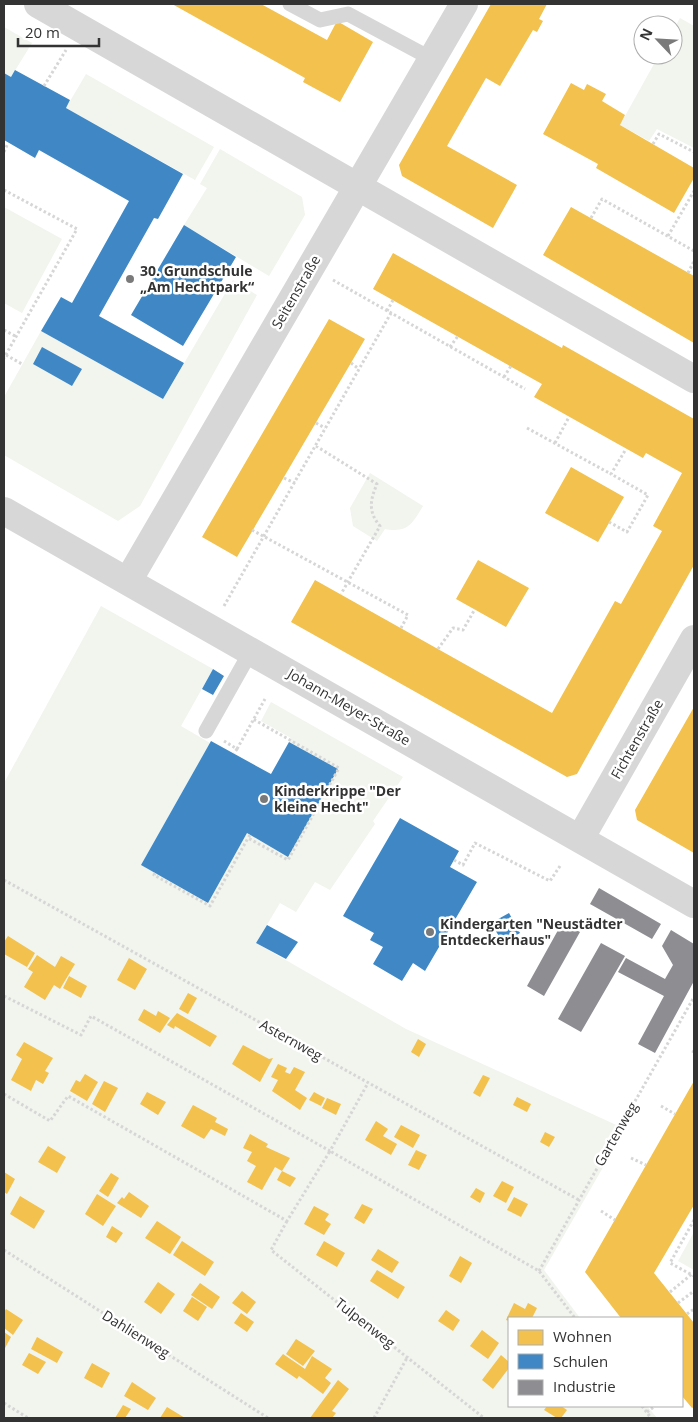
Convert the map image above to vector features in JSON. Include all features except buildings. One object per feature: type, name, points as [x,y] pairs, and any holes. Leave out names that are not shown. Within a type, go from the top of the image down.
[{"type":"street","points":[[38,4],[694,379]]},
{"type":"street","name":"Seitenstraße","points":[[128,581],[464,4]]},
{"type":"street","name":"Johann-Meyer-Straße","points":[[4,511],[694,904]]},
{"type":"street","name":"Fichtenstraße","points":[[580,839],[694,639]]},
{"type":"lane","points":[[290,4],[320,20],[348,14],[432,59]]},
{"type":"lane","points":[[206,731],[251,651]]},
{"type":"path","points":[[44,86],[61,58]]},
{"type":"path","points":[[653,144],[659,134],[694,152]]},
{"type":"path","points":[[4,152],[8,143]]},
{"type":"path","points":[[4,190],[77,229],[5,357],[22,364]]},
{"type":"path","points":[[668,236],[694,191]]},
{"type":"path","points":[[591,218],[602,199],[694,251]]},
{"type":"path","points":[[688,272],[694,261]]},
{"type":"path","points":[[311,267],[525,389]]},
{"type":"path","points":[[387,311],[393,300]]},
{"type":"path","points":[[212,628],[391,313]]},
{"type":"path","points":[[4,330],[17,337]]},
{"type":"path","points":[[450,347],[458,336]]},
{"type":"path","points":[[351,363],[359,369]]},
{"type":"path","points":[[504,377],[511,366]]},
{"type":"path","points":[[555,443],[569,417]]},
{"type":"path","points":[[316,423],[325,428]]},
{"type":"path","points":[[528,428],[648,495],[627,532],[609,522]]},
{"type":"path","points":[[316,446],[377,484],[370,505],[372,517],[380,526],[341,594]]},
{"type":"path","points":[[611,474],[626,449]]},
{"type":"path","points":[[284,478],[295,483]]},
{"type":"path","points":[[252,530],[408,615],[401,628]]},
{"type":"path","points":[[438,649],[453,628],[463,630],[475,609]]},
{"type":"path","points":[[237,748],[265,699]]},
{"type":"path","points":[[155,873],[154,875],[210,906],[249,836],[288,860],[340,768],[253,720]]},
{"type":"path","points":[[454,860],[463,865],[475,843],[550,882],[560,866]]},
{"type":"path","name":"Asternweg","points":[[4,880],[579,1200]]},
{"type":"path","points":[[4,996],[81,1035],[91,1016],[539,1271],[574,1317]]},
{"type":"path","name":"Gartenweg","points":[[539,1271],[694,997]]},
{"type":"path","points":[[4,1094],[50,1121],[68,1096],[287,1221],[330,1151],[368,1083]]},
{"type":"path","points":[[661,1106],[676,1114]]},
{"type":"path","points":[[631,1158],[646,1165]]},
{"type":"path","points":[[601,1211],[614,1220]]},
{"type":"path","points":[[670,1292],[693,1275],[670,1262],[694,1220]]},
{"type":"path","name":"Tulpenweg","points":[[287,1221],[271,1250],[408,1356],[484,1418]]},
{"type":"path","name":"Dahlienweg","points":[[4,1250],[268,1418]]},
{"type":"path","points":[[678,1303],[694,1291]]},
{"type":"path","points":[[687,1314],[694,1309]]},
{"type":"path","points":[[374,1418],[408,1356]]},
{"type":"path","points":[[4,1403],[28,1418]]},
{"type":"path","points":[[643,1407],[651,1418]]},
{"type":"path","points":[[647,1412],[654,1407]]},
{"type":"shaded area","points":[[683,20],[694,26],[694,148],[657,129],[649,141],[620,125],[653,65],[683,65]]},
{"type":"shaded area","points":[[4,27],[32,43],[11,77],[4,73]]},
{"type":"shaded area","points":[[86,74],[214,147],[195,180],[66,108]]},
{"type":"shaded area","points":[[220,149],[302,197],[305,215],[269,276],[184,225],[207,188],[200,184]]},
{"type":"shaded area","points":[[4,207],[62,239],[22,313],[4,303]]},
{"type":"shaded area","points":[[233,280],[257,295],[140,506],[118,521],[4,455],[4,397],[41,331],[163,399]]},
{"type":"shaded area","points":[[370,473],[423,506],[416,518],[408,526],[399,530],[385,529],[377,541],[353,526],[350,508]]},
{"type":"shaded area","points":[[101,606],[213,669],[181,726],[210,743],[141,865],[208,903],[247,833],[288,856],[337,769],[289,742],[291,738],[261,721],[271,702],[403,777],[373,821],[375,824],[330,890],[315,882],[296,912],[280,903],[256,943],[406,1029],[625,1129],[544,1270],[579,1317],[508,1317],[508,1407],[648,1407],[657,1418],[4,1418],[4,783]]},
{"type":"shaded area","points":[[694,1232],[694,1270],[678,1261]]},
{"type":"place","name":"30. Grundschule „Am Hechtpark“","points":[[130,279]]},
{"type":"place","name":"Kinderkrippe \"Der kleine Hecht\"","points":[[264,799]]},
{"type":"place","name":"Kindergarten \"Neustädter Entdeckerhaus\"","points":[[430,932]]}]
